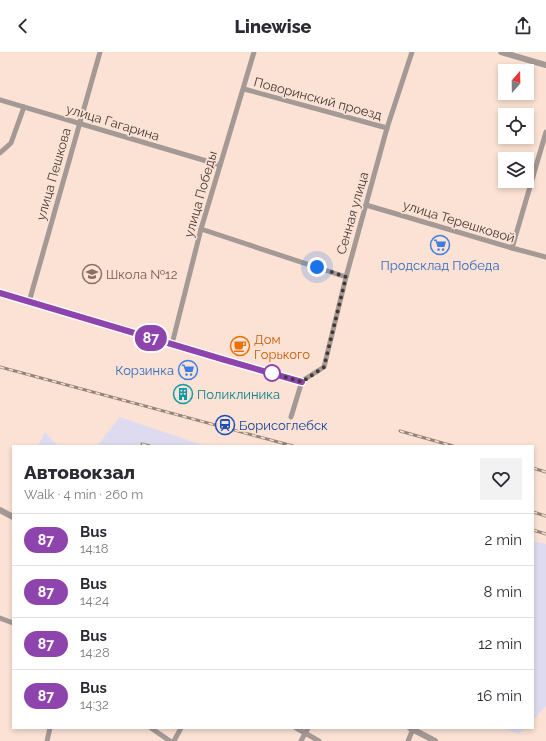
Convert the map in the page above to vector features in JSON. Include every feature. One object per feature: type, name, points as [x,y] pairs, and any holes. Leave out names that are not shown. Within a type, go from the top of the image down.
[{"type":"street","name":"улица Пешкова","points":[[29,302],[100,52]]},
{"type":"street","name":"улица Победы","points":[[172,344],[201,229],[254,52]]},
{"type":"street","name":"Сенная улица","points":[[302,382],[324,367],[346,277],[366,205],[412,52]]},
{"type":"street","points":[[501,52],[546,65]]},
{"type":"street","name":"Поворинский проезд","points":[[244,89],[388,128]]},
{"type":"street","name":"улица Гагарина","points":[[0,100],[220,165]]},
{"type":"street","points":[[0,152],[11,143],[24,107]]},
{"type":"street","points":[[512,248],[546,132]]},
{"type":"street","name":"улица Терешковой","points":[[366,205],[546,257]]},
{"type":"street","points":[[201,229],[346,277]]},
{"type":"street","points":[[0,293],[302,382],[291,417]]},
{"type":"street","points":[[0,510],[12,516]]},
{"type":"street","points":[[0,618],[12,623]]},
{"type":"street","points":[[47,741],[50,729]]},
{"type":"street","points":[[152,729],[170,741]]},
{"type":"street","points":[[174,741],[180,729]]},
{"type":"street","points":[[298,729],[319,741]]},
{"type":"street","points":[[301,741],[307,729]]},
{"type":"street","points":[[408,741],[412,729],[435,741]]},
{"type":"shaded area","points":[[120,417],[202,445],[98,445]]},
{"type":"shaded area","points":[[45,432],[57,445],[38,445]]},
{"type":"shaded area","points":[[534,541],[546,544],[546,706],[534,719]]},
{"type":"shaded area","points":[[506,729],[524,729],[519,734]]},
{"type":"railway","points":[[0,367],[289,445]]},
{"type":"railway","points":[[400,431],[449,445]]},
{"type":"railway","points":[[142,444],[146,445]]},
{"type":"railway","points":[[534,468],[546,472]]},
{"type":"railway","points":[[534,512],[546,516]]},
{"type":"railway","points":[[534,530],[546,534]]},
{"type":"bus line","name":"87","points":[[0,293],[302,382]]},
{"type":"place","name":"Продсклад Победа","points":[[440,245]]},
{"type":"place","name":"Школа №12","points":[[92,274]]},
{"type":"place","name":"Дом Горького","points":[[240,346]]},
{"type":"place","name":"Корзинка","points":[[188,370]]},
{"type":"place","name":"Поликлиника","points":[[183,394]]},
{"type":"place","name":"Борисоглебск","points":[[225,425]]},
{"type":"route","points":[[272,373],[302,382],[324,367],[346,277],[317,267]]}]
